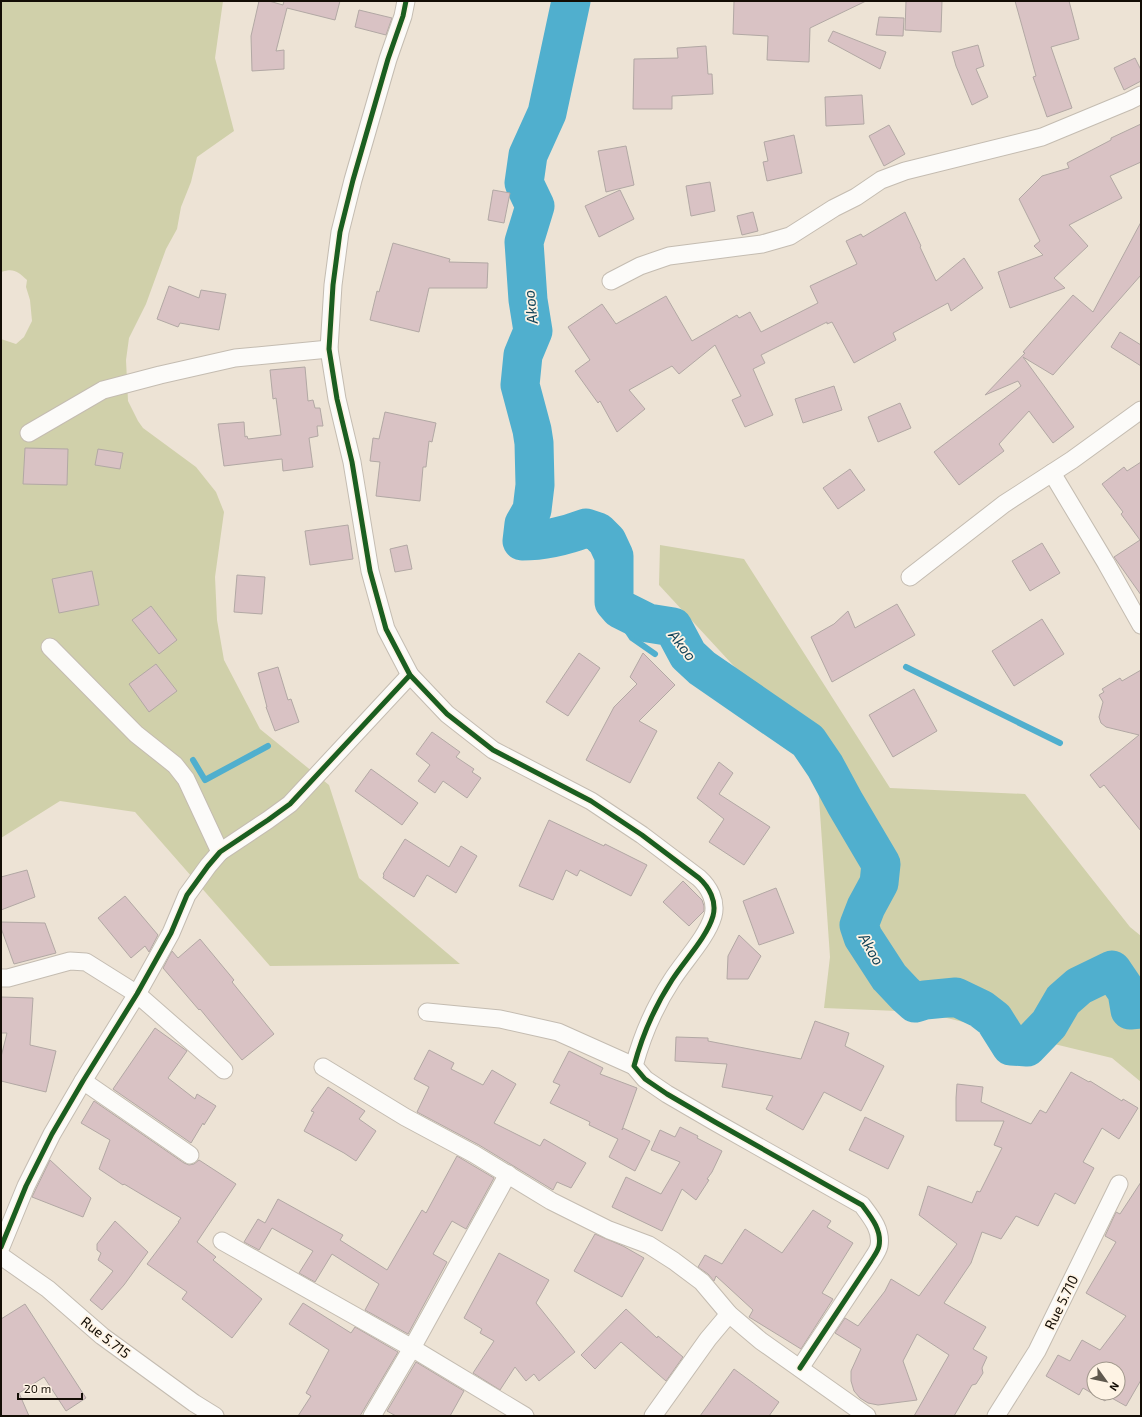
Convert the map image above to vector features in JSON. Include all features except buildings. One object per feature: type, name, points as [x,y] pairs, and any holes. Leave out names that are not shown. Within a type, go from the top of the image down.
[{"type":"street","points":[[406,1],[403,16],[383,74],[353,180],[340,232],[333,285],[329,349],[337,399],[352,462],[370,571],[386,629],[410,675],[447,714],[493,750],[591,801],[642,835],[699,878],[707,886],[713,901],[714,915],[707,930],[671,980],[639,1046],[634,1066]]},
{"type":"street","points":[[611,280],[640,266],[669,256],[762,244],[790,236],[823,215],[856,197],[881,180],[905,171],[1042,137],[1141,95]]},
{"type":"street","points":[[29,433],[103,390],[110,388],[235,358],[329,349]]},
{"type":"street","points":[[910,577],[1004,504],[1052,473],[1141,410]]},
{"type":"street","points":[[1052,473],[1141,625]]},
{"type":"street","points":[[50,647],[136,734],[175,765],[186,779],[220,852]]},
{"type":"street","points":[[1,1247],[26,1186],[48,1140],[137,994],[171,933],[187,896],[208,866],[220,852],[290,804],[410,675]]},
{"type":"street","points":[[1,978],[8,978],[70,961],[86,962],[137,994],[224,1070]]},
{"type":"street","points":[[427,1012],[500,1020],[558,1032],[634,1066],[645,1079],[667,1094],[862,1205],[875,1224],[879,1234],[879,1247],[800,1368]]},
{"type":"street","points":[[323,1067],[405,1117],[474,1154],[551,1201],[609,1230],[649,1245],[674,1261],[702,1282],[729,1314],[760,1341],[867,1416]]},
{"type":"street","points":[[83,1081],[190,1155]]},
{"type":"street","points":[[372,1416],[412,1348],[508,1174]]},
{"type":"street","name":"Rue 5.710","points":[[996,1416],[1037,1351],[1119,1184]]},
{"type":"street","points":[[222,1241],[412,1348],[525,1416]]},
{"type":"street","name":"Rue 5.715","points":[[1,1256],[48,1289],[102,1336],[214,1416]]},
{"type":"street","points":[[653,1416],[708,1339],[729,1314]]},
{"type":"green space","points":[[1,1],[223,1],[215,58],[234,131],[197,157],[191,182],[181,207],[177,229],[166,249],[146,304],[129,338],[126,360],[128,401],[143,428],[196,467],[216,492],[224,512],[215,577],[217,620],[224,660],[260,729],[329,785],[359,878],[460,964],[270,966],[135,812],[60,801],[1,838],[1,339],[16,344],[24,337],[32,321],[30,300],[26,287],[27,280],[21,274],[12,270],[1,272]]},
{"type":"green space","points":[[660,545],[744,559],[890,788],[1025,794],[1130,927],[1141,936],[1141,1082],[1112,1058],[922,1012],[824,1008],[830,957],[816,755],[659,585]]},
{"type":"waterway","name":"Akoo","points":[[571,1],[547,113],[528,155],[524,183],[535,206],[524,242],[528,300],[533,331],[523,355],[520,385],[534,443],[535,485],[532,510],[524,524],[522,541],[554,538],[586,528],[598,532],[607,541],[614,556],[614,602],[620,609],[648,623],[673,627],[688,655],[702,668],[808,741],[825,766],[881,864],[879,883],[866,907],[859,925],[863,937],[889,977],[915,1003],[925,1000],[956,997],[981,1009],[994,1019],[1011,1046],[1027,1047],[1049,1024],[1063,1000],[1079,986],[1112,970],[1127,992],[1130,1010],[1141,1009]]},
{"type":"waterway","points":[[620,609],[616,620],[624,626],[632,638],[655,654]]},
{"type":"waterway","points":[[906,667],[1060,743]]},
{"type":"waterway","points":[[193,760],[205,780],[268,746]]},
{"type":"cycle path","points":[[406,1],[403,16],[388,59],[353,180],[340,232],[333,285],[329,349],[337,399],[352,462],[370,571],[386,629],[410,675],[447,714],[493,750],[591,801],[642,835],[699,878],[709,890],[714,905],[713,916],[710,924],[701,940],[660,1000],[645,1032],[634,1066],[645,1079],[667,1094],[862,1205],[875,1224],[880,1240],[877,1252],[800,1368]]},
{"type":"cycle path","points":[[1,1247],[26,1186],[52,1134],[137,994],[171,933],[187,895],[220,852],[290,804],[410,675]]}]
